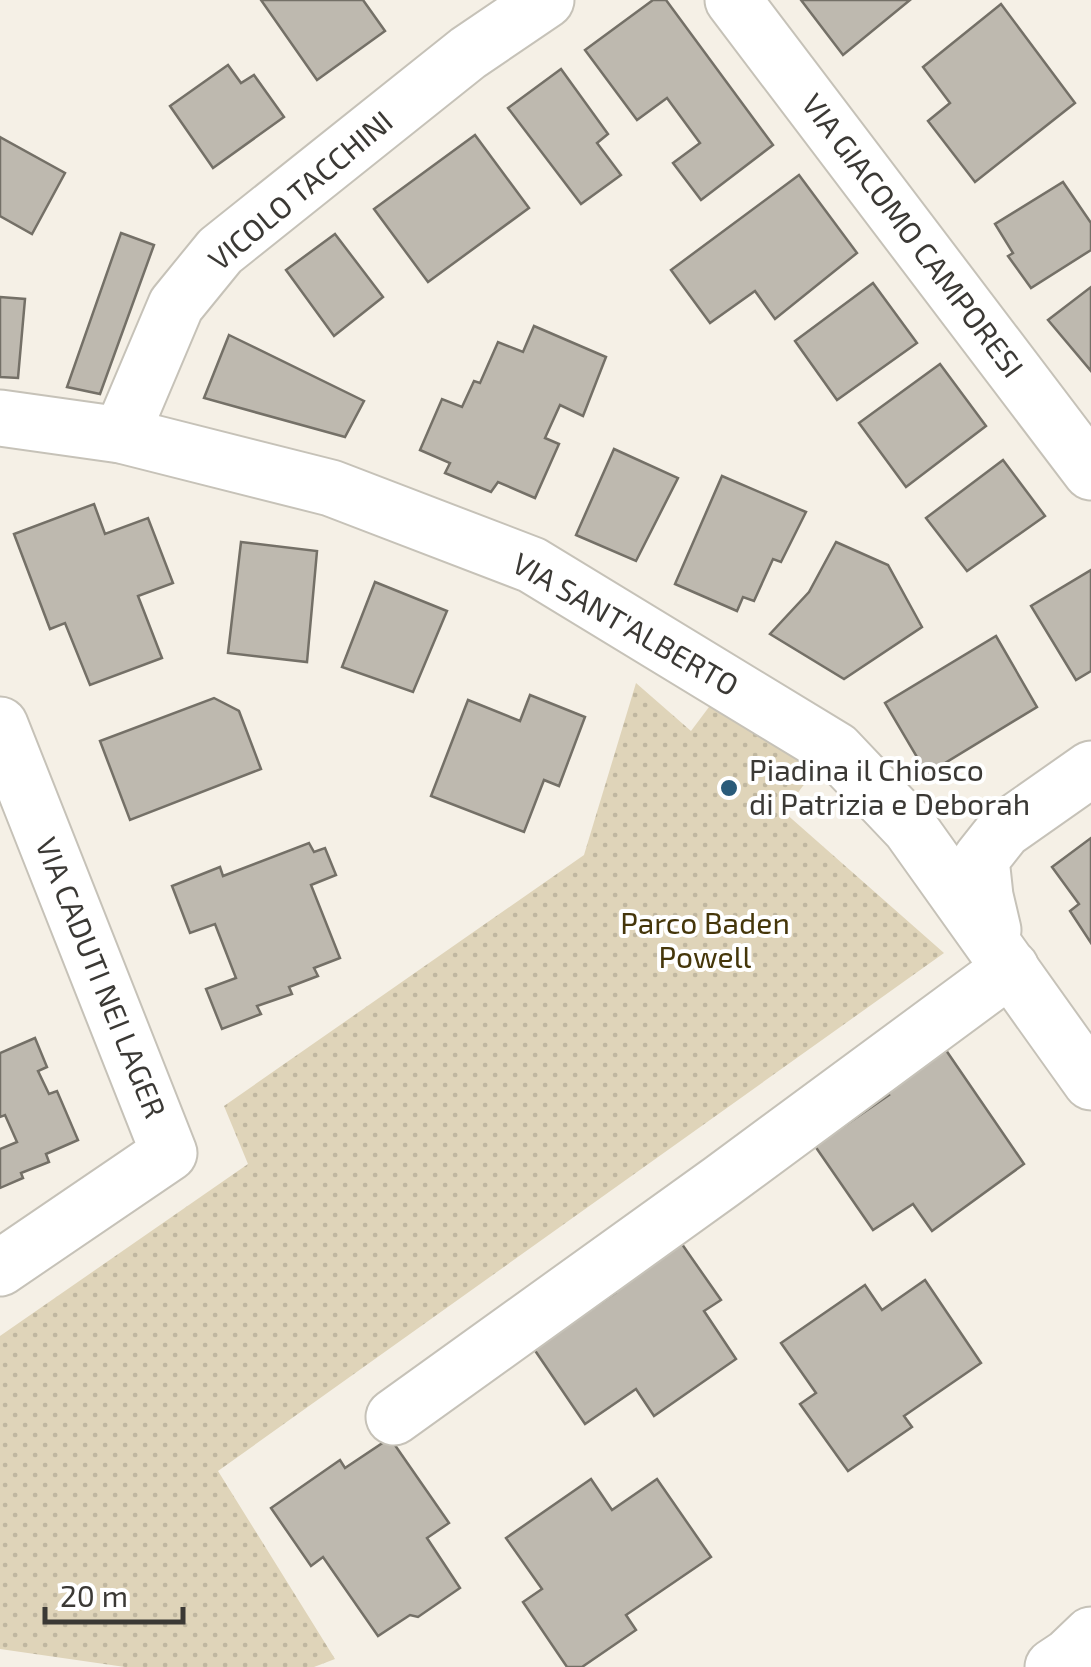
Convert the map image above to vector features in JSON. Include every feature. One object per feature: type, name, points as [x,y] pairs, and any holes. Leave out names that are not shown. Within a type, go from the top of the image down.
[{"type":"street","name":"VICOLO TACCHINI","points":[[121,435],[176,305],[220,251],[468,53],[546,0]]},
{"type":"street","name":"VIA GIACOMO CAMPORESI","points":[[732,0],[1091,472]]},
{"type":"street","name":"VIA SANT'ALBERTO","points":[[0,418],[121,435],[331,488],[532,565],[836,750],[910,828],[1091,1082]]},
{"type":"street","name":"VIA CADUTI NEI LAGER","points":[[0,724],[169,1153],[0,1268]]},
{"type":"street","points":[[394,1416],[721,1182],[1004,958],[985,896],[980,859],[1004,830],[1091,769]]},
{"type":"street","points":[[1053,1667],[1091,1634]]},
{"type":"green space","name":"Parco Baden Powell","points":[[636,683],[691,731],[715,699],[813,772],[784,812],[944,953],[218,1471],[335,1659],[314,1667],[125,1667],[0,1649],[0,1336],[248,1164],[224,1106],[584,855]]},
{"type":"building","points":[[261,0],[363,0],[385,31],[317,80]]},
{"type":"building","points":[[653,0],[666,0],[773,145],[701,200],[673,163],[700,143],[667,98],[637,120],[585,50]]},
{"type":"building","points":[[801,0],[910,0],[843,55]]},
{"type":"building","points":[[1001,4],[1075,103],[975,182],[928,121],[950,103],[923,67]]},
{"type":"building","points":[[228,65],[241,83],[254,75],[284,117],[213,168],[170,106]]},
{"type":"building","points":[[561,69],[608,134],[597,143],[621,175],[581,204],[508,108]]},
{"type":"building","points":[[475,135],[529,208],[428,282],[374,209]]},
{"type":"building","points":[[0,137],[65,173],[32,234],[0,216]]},
{"type":"building","points":[[799,175],[857,253],[775,319],[755,291],[710,323],[671,270]]},
{"type":"building","points":[[1063,182],[1091,223],[1091,250],[1031,288],[1008,256],[1013,253],[995,224]]},
{"type":"building","points":[[121,233],[154,245],[100,394],[67,387]]},
{"type":"building","points":[[335,234],[383,297],[334,336],[286,270]]},
{"type":"building","points":[[873,283],[917,343],[837,400],[795,341]]},
{"type":"building","points":[[1091,287],[1091,371],[1048,320]]},
{"type":"building","points":[[0,297],[25,299],[18,378],[0,377]]},
{"type":"building","points":[[534,326],[606,357],[583,416],[560,405],[545,438],[559,444],[535,498],[498,482],[491,492],[445,473],[450,463],[420,450],[442,399],[462,407],[474,381],[480,383],[498,342],[523,352]]},
{"type":"building","points":[[229,335],[364,401],[345,437],[204,398]]},
{"type":"building","points":[[940,364],[986,426],[906,487],[859,423]]},
{"type":"building","points":[[614,449],[678,478],[636,561],[576,535]]},
{"type":"building","points":[[1003,460],[1045,516],[967,571],[926,518]]},
{"type":"building","points":[[722,476],[806,512],[781,562],[773,559],[754,601],[743,597],[737,611],[675,584]]},
{"type":"building","points":[[94,504],[105,534],[148,518],[173,583],[138,596],[162,658],[90,685],[65,623],[50,629],[14,534]]},
{"type":"building","points":[[241,542],[317,551],[307,662],[228,653]]},
{"type":"building","points":[[836,542],[888,565],[922,627],[844,679],[770,634],[809,592]]},
{"type":"building","points":[[1091,570],[1091,671],[1076,680],[1031,606]]},
{"type":"building","points":[[375,582],[447,611],[413,692],[342,667]]},
{"type":"building","points":[[996,636],[1037,707],[927,774],[885,703]]},
{"type":"building","points":[[530,695],[585,717],[559,786],[544,780],[524,832],[431,796],[468,700],[520,721]]},
{"type":"building","points":[[214,698],[239,711],[261,769],[130,820],[100,741]]},
{"type":"building","points":[[1091,838],[1091,943],[1070,911],[1079,904],[1052,867]]},
{"type":"building","points":[[309,843],[314,852],[325,848],[336,875],[311,885],[340,958],[314,968],[318,976],[289,987],[292,994],[257,1006],[261,1014],[222,1029],[206,989],[236,978],[215,924],[190,933],[172,886],[220,867],[223,876]]},
{"type":"building","points":[[35,1038],[47,1067],[38,1071],[49,1094],[57,1091],[78,1140],[46,1154],[49,1162],[21,1173],[23,1178],[0,1188],[0,1149],[17,1142],[5,1115],[0,1117],[0,1053]]},
{"type":"building","points":[[939,1040],[1024,1164],[932,1231],[913,1204],[873,1230],[815,1146],[889,1095],[879,1081]]},
{"type":"building","points":[[677,1237],[721,1300],[704,1311],[736,1359],[654,1416],[636,1389],[585,1424],[534,1349],[615,1293],[609,1284]]},
{"type":"building","points":[[925,1280],[981,1363],[904,1416],[912,1427],[848,1471],[800,1404],[816,1393],[781,1343],[865,1285],[882,1310]]},
{"type":"building","points":[[390,1438],[449,1523],[427,1538],[460,1588],[418,1617],[410,1615],[378,1636],[323,1557],[311,1566],[271,1508],[340,1460],[345,1468]]},
{"type":"building","points":[[591,1479],[612,1510],[657,1479],[711,1557],[626,1615],[636,1630],[582,1667],[567,1667],[523,1602],[542,1589],[506,1538]]},
{"type":"place","name":"Piadina il Chiosco di Patrizia e Deborah","points":[[729,788]]}]
